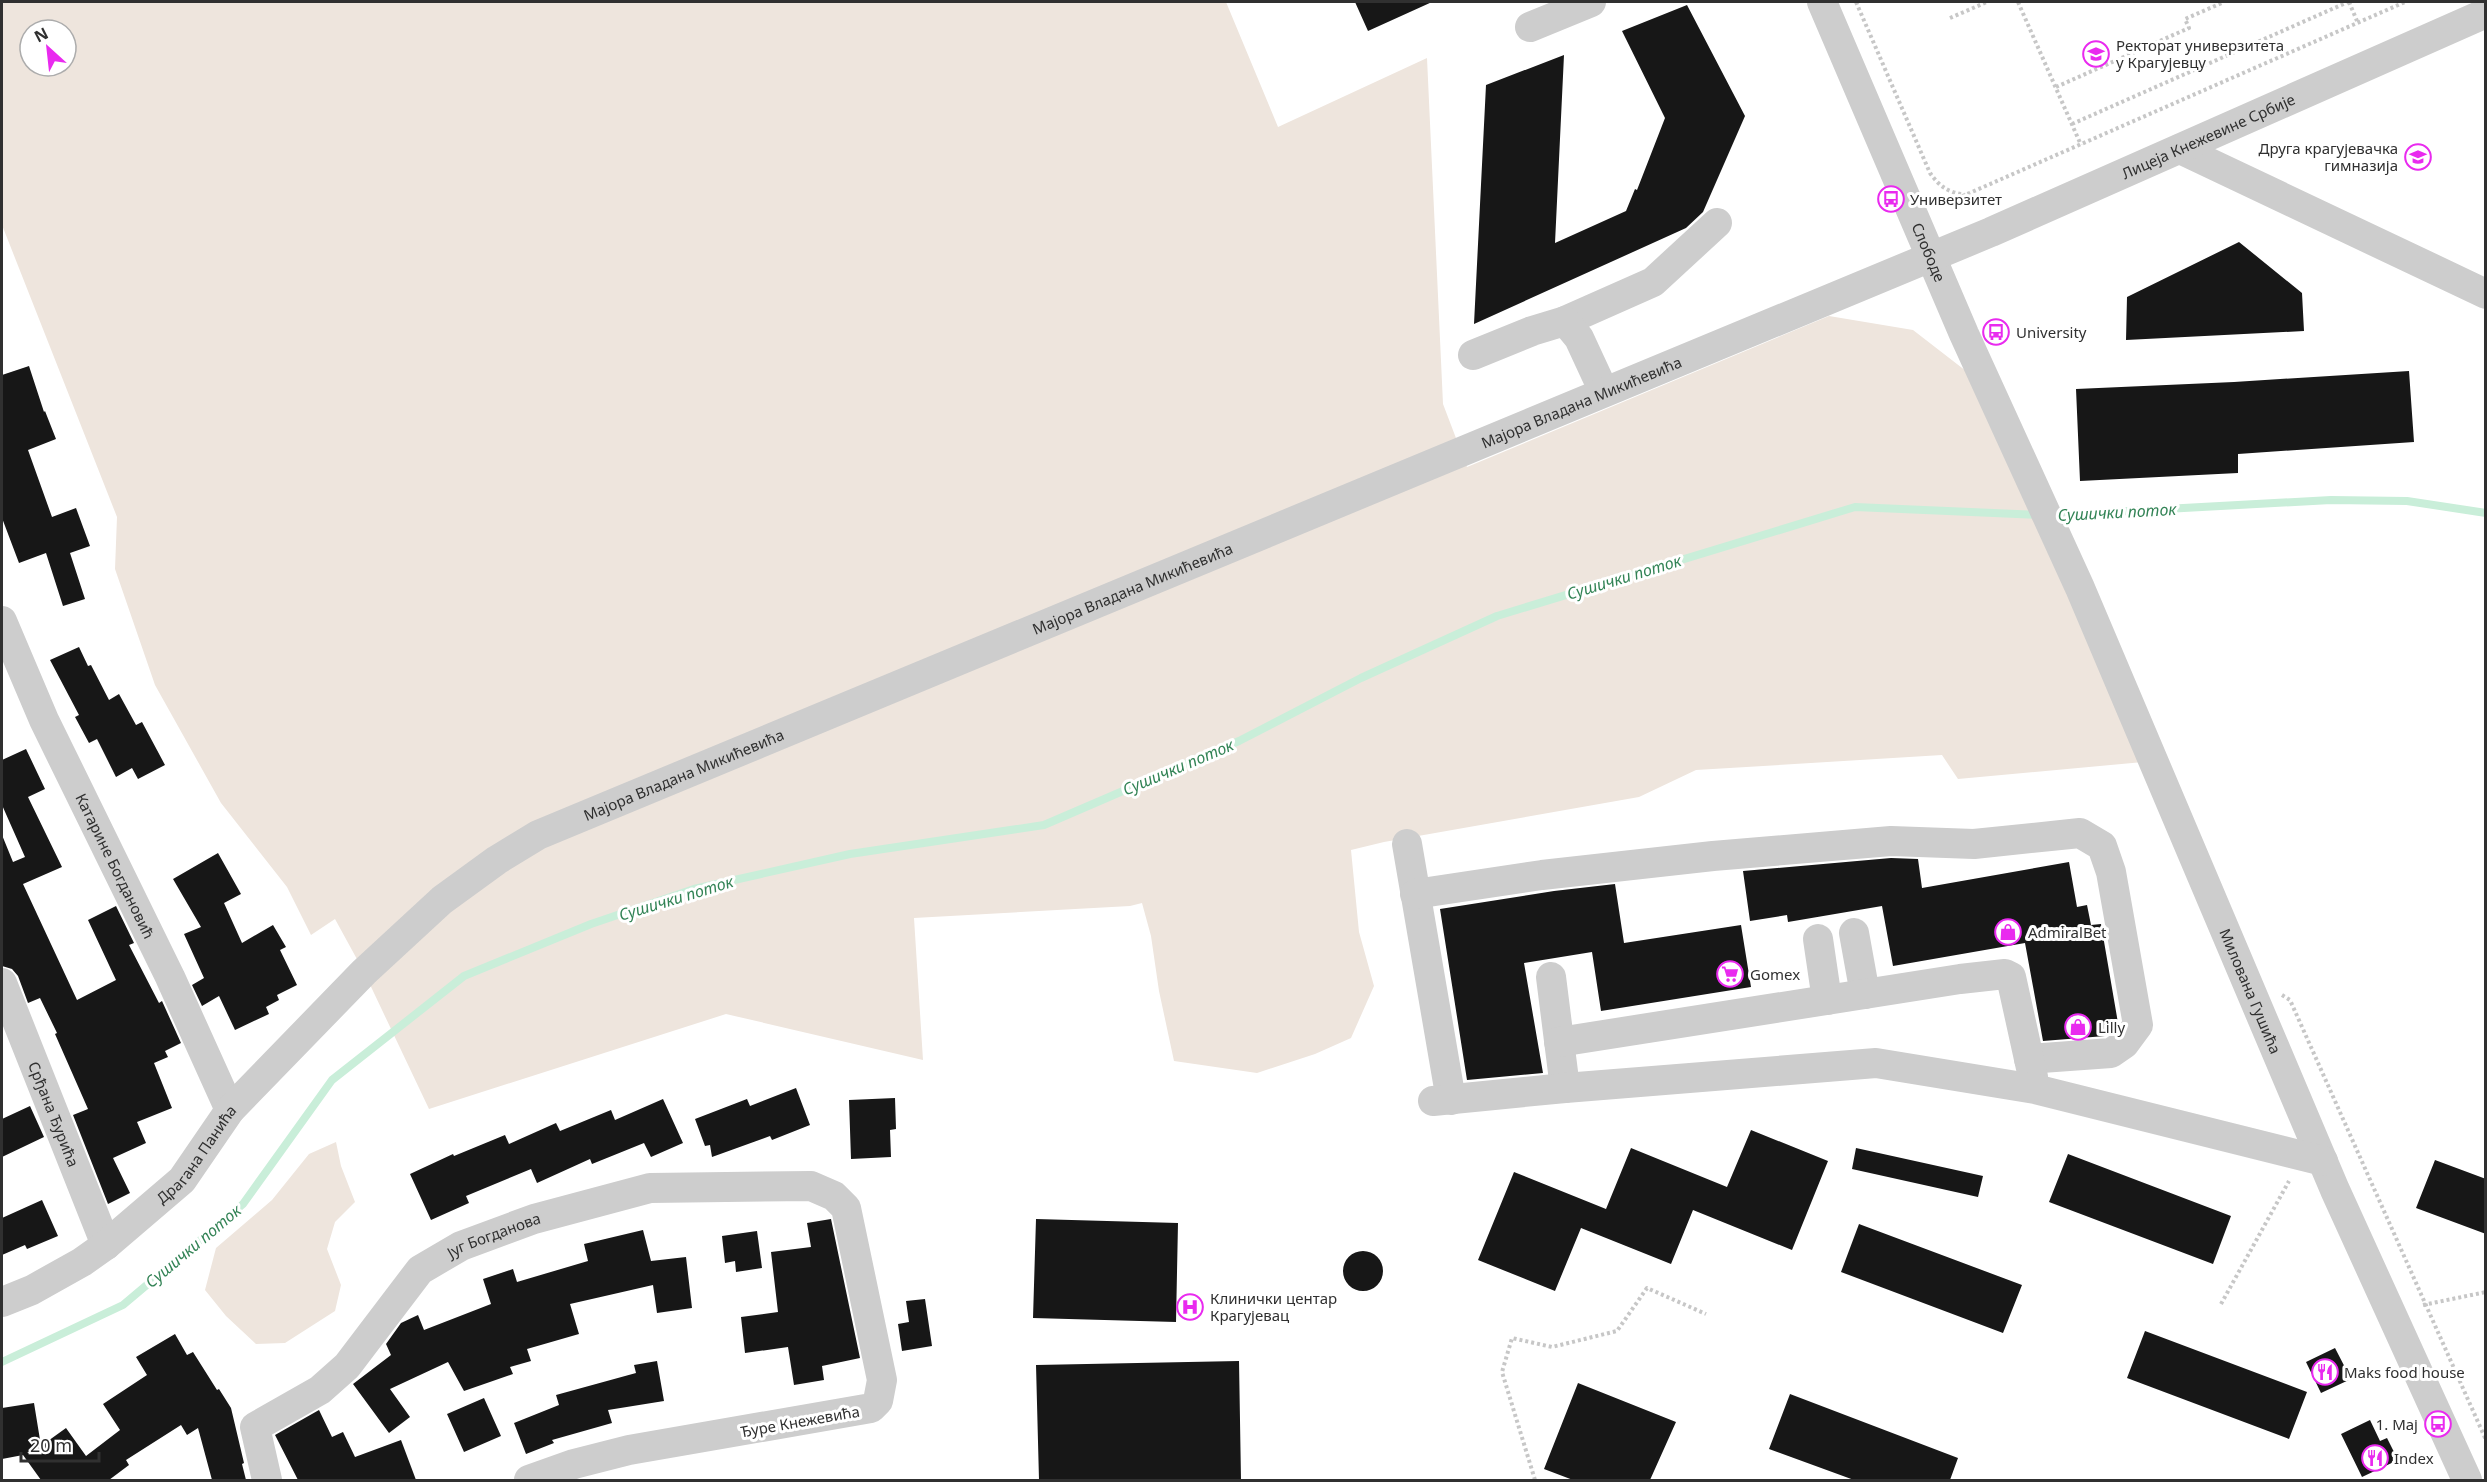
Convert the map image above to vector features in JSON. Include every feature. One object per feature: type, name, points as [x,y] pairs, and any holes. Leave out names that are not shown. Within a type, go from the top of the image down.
[{"type":"street","points":[[1530,27],[1591,2]]},
{"type":"street","name":"Слободе","points":[[1821,2],[1964,334],[2041,498]]},
{"type":"street","name":"Лицеја Кнежевине Србије","points":[[1931,257],[2486,13]]},
{"type":"street","points":[[2180,148],[2486,294]]},
{"type":"street","points":[[1473,355],[1532,331],[1566,321],[1653,282],[1717,223]]},
{"type":"street","name":"Мајора Владана Микићевића","points":[[364,972],[441,900],[497,860],[538,835],[1931,257]]},
{"type":"street","points":[[1566,321],[1579,338],[1604,392]]},
{"type":"street","name":"Милована Гушића","points":[[2041,498],[2323,1161],[2467,1480]]},
{"type":"street","name":"Катарине Богдановић","points":[[2,621],[49,730],[170,977],[230,1110]]},
{"type":"street","points":[[1415,894],[1542,875],[1724,855],[1891,841],[1974,844],[2080,834],[2102,846],[2111,872],[2138,1025],[2124,1044],[2111,1053],[2029,1059]]},
{"type":"street","points":[[1407,844],[1442,1101],[1564,1088],[1876,1063],[2035,1089],[2323,1161]]},
{"type":"street","points":[[1854,933],[1865,994]]},
{"type":"street","points":[[1818,939],[1827,1000]]},
{"type":"street","name":"Драгана Панића","points":[[2,1302],[54,1279],[106,1245],[182,1180],[230,1110],[364,972]]},
{"type":"street","points":[[1559,1042],[1995,974],[2012,977],[2035,1089]]},
{"type":"street","points":[[1551,977],[1564,1088]]},
{"type":"street","name":"Срђана Ђурића","points":[[2,983],[106,1245]]},
{"type":"street","name":"Југ Богданова","points":[[267,1480],[255,1427],[320,1390],[347,1366],[420,1269],[461,1246],[534,1219],[650,1188],[812,1186],[834,1196],[846,1208]]},
{"type":"street","name":"Ђуре Кнежевића","points":[[529,1480],[574,1464],[628,1450],[872,1407],[878,1401],[882,1380],[846,1208]]},
{"type":"street","points":[[2481,1480],[2486,1479]]},
{"type":"path","points":[[1856,2],[1930,173],[1937,183],[1949,192],[1965,195]]},
{"type":"path","points":[[1950,18],[1987,2]]},
{"type":"path","points":[[2018,2],[2081,145]]},
{"type":"path","points":[[2056,87],[2189,28],[2185,19],[2224,2]]},
{"type":"path","points":[[2072,124],[2349,2],[2357,21]]},
{"type":"path","points":[[1914,217],[2357,21],[2405,2]]},
{"type":"path","points":[[2249,986],[2286,996],[2290,1000],[2486,1440]]},
{"type":"path","points":[[2221,1304],[2290,1178],[2285,1152]]},
{"type":"path","points":[[1535,1480],[1502,1372],[1512,1338],[1552,1347],[1617,1331],[1647,1288],[1706,1314]]},
{"type":"path","points":[[2390,1312],[2486,1292]]},
{"type":"shaded area","points":[[2,2],[1226,2],[1278,127],[1427,58],[1443,404],[1467,467],[1829,316],[1913,330],[1966,371],[2154,761],[1958,779],[1942,755],[1696,770],[1639,797],[1384,842],[1351,850],[1359,932],[1374,986],[1351,1038],[1315,1054],[1257,1073],[1174,1061],[1159,991],[1151,936],[1142,903],[1130,906],[914,918],[923,1060],[726,1014],[429,1109],[364,972],[335,919],[311,935],[287,887],[221,803],[155,685],[115,569],[117,517],[2,225]]},
{"type":"shaded area","points":[[336,1142],[341,1166],[355,1202],[335,1222],[327,1249],[341,1285],[335,1311],[285,1343],[256,1344],[226,1316],[205,1290],[216,1248],[272,1200],[309,1154]]},
{"type":"building","points":[[1355,2],[1432,2],[1368,31]]},
{"type":"building","points":[[1687,5],[1745,116],[1703,212],[1686,228],[1474,324],[1486,85],[1564,55],[1555,243],[1626,211],[1635,189],[1637,190],[1665,118],[1622,31]]},
{"type":"building","points":[[2239,242],[2302,293],[2304,331],[2126,340],[2127,297]]},
{"type":"building","points":[[29,366],[44,412],[56,439],[28,450],[52,517],[76,508],[90,546],[70,553],[85,599],[63,606],[46,553],[19,563],[2,518],[2,375]]},
{"type":"building","points":[[2409,371],[2414,442],[2238,454],[2238,473],[2080,481],[2076,389]]},
{"type":"building","points":[[79,647],[109,700],[119,694],[136,725],[142,722],[165,765],[138,779],[132,768],[116,777],[97,739],[89,743],[75,717],[79,715],[50,660]]},
{"type":"building","points":[[26,749],[45,789],[28,797],[62,867],[23,884],[77,1000],[116,980],[88,920],[116,906],[134,943],[129,945],[159,1003],[162,1001],[181,1043],[165,1051],[168,1057],[154,1063],[172,1108],[137,1122],[146,1143],[113,1158],[130,1193],[108,1204],[73,1115],[88,1109],[55,1034],[57,1033],[40,998],[28,1003],[18,976],[12,969],[2,966],[2,835],[13,862],[25,857],[2,805],[2,760]]},
{"type":"building","points":[[218,853],[241,894],[224,903],[242,943],[273,925],[286,947],[280,950],[297,985],[277,995],[279,1000],[266,1007],[269,1014],[235,1030],[219,996],[202,1006],[192,985],[204,978],[184,934],[201,927],[173,879]]},
{"type":"building","points":[[1891,858],[1918,859],[1922,888],[2069,862],[2077,907],[2087,905],[2091,925],[2101,924],[2118,1023],[2112,1031],[2105,1036],[2043,1041],[2025,943],[1893,966],[1882,906],[1788,922],[1787,915],[1750,921],[1743,871]]},
{"type":"building","points":[[1615,884],[1624,943],[1741,925],[1751,987],[1601,1011],[1592,952],[1524,963],[1543,1073],[1467,1080],[1440,909]]},
{"type":"building","points":[[796,1088],[810,1125],[772,1140],[770,1136],[712,1157],[710,1145],[705,1146],[695,1119],[747,1099],[750,1106]]},
{"type":"building","points":[[895,1098],[896,1129],[890,1130],[891,1157],[851,1159],[849,1100]]},
{"type":"building","points":[[663,1099],[683,1143],[651,1157],[644,1143],[592,1164],[590,1159],[537,1183],[531,1169],[466,1196],[469,1203],[431,1220],[410,1174],[453,1154],[454,1156],[505,1135],[509,1144],[556,1123],[560,1131],[611,1110],[615,1120]]},
{"type":"building","points":[[30,1106],[44,1137],[2,1157],[2,1119]]},
{"type":"building","points":[[1751,1130],[1828,1161],[1792,1250],[1693,1210],[1671,1264],[1581,1228],[1555,1291],[1478,1260],[1514,1172],[1606,1209],[1631,1148],[1727,1187]]},
{"type":"building","points":[[1856,1148],[1983,1176],[1978,1197],[1852,1169]]},
{"type":"building","points":[[2068,1154],[2231,1216],[2213,1264],[2049,1202]]},
{"type":"building","points":[[2435,1160],[2486,1179],[2486,1234],[2416,1208]]},
{"type":"building","points":[[42,1200],[58,1236],[27,1249],[25,1245],[2,1255],[2,1218]]},
{"type":"building","points":[[831,1219],[860,1358],[822,1366],[824,1380],[794,1385],[788,1347],[745,1353],[741,1317],[778,1312],[771,1252],[811,1247],[807,1223]]},
{"type":"building","points":[[1036,1219],[1178,1223],[1176,1322],[1033,1318]]},
{"type":"building","points":[[1859,1224],[2022,1285],[2003,1333],[1841,1272]]},
{"type":"building","points":[[643,1230],[651,1261],[686,1257],[692,1308],[657,1313],[653,1285],[570,1304],[579,1334],[527,1349],[531,1361],[510,1367],[513,1374],[464,1391],[448,1362],[390,1389],[410,1417],[389,1433],[353,1384],[391,1355],[386,1344],[401,1323],[418,1315],[424,1330],[491,1304],[483,1279],[513,1269],[517,1282],[588,1261],[584,1244]]},
{"type":"building","points":[[757,1231],[762,1268],[736,1272],[735,1261],[725,1263],[722,1236]]},
{"type":"building","points":[[1363,1251],[1377,1257],[1383,1271],[1377,1285],[1363,1291],[1349,1285],[1343,1271],[1349,1257]]},
{"type":"building","points":[[925,1299],[932,1346],[902,1351],[898,1324],[909,1322],[906,1301]]},
{"type":"building","points":[[2145,1331],[2307,1392],[2289,1439],[2127,1378]]},
{"type":"building","points":[[175,1334],[187,1355],[193,1352],[231,1408],[246,1480],[212,1480],[198,1428],[187,1435],[181,1425],[126,1460],[129,1465],[109,1480],[41,1480],[23,1455],[2,1459],[2,1408],[34,1403],[41,1446],[66,1428],[86,1456],[120,1430],[103,1404],[147,1375],[136,1357]]},
{"type":"building","name":"Maks food house","points":[[2335,1348],[2351,1379],[2321,1393],[2306,1362]]},
{"type":"building","points":[[657,1361],[664,1401],[608,1410],[612,1423],[552,1440],[554,1443],[526,1454],[514,1423],[559,1405],[556,1395],[636,1373],[634,1365]]},
{"type":"building","points":[[1239,1361],[1241,1480],[1039,1480],[1036,1365]]},
{"type":"building","points":[[1578,1383],[1676,1422],[1650,1480],[1573,1480],[1544,1469]]},
{"type":"building","points":[[1790,1394],[1958,1458],[1950,1480],[1854,1480],[1769,1449]]},
{"type":"building","points":[[484,1398],[501,1436],[464,1452],[447,1414]]},
{"type":"building","points":[[319,1410],[332,1437],[343,1432],[355,1457],[401,1440],[416,1480],[298,1480],[275,1435]]},
{"type":"building","points":[[2370,1420],[2380,1441],[2387,1438],[2398,1460],[2362,1477],[2341,1434]]},
{"type":"waterway","name":"Сушички поток","points":[[2055,515],[2331,500],[2407,501],[2486,513]]},
{"type":"waterway","name":"Сушички поток","points":[[2,1362],[123,1305],[243,1204],[332,1080],[464,976],[591,924],[694,889],[850,854],[1044,825],[1239,741],[1361,678],[1497,616],[1855,507],[2040,515]]},
{"type":"place","name":"Ректорат универзитета у Крагујевцу","points":[[2096,54]]},
{"type":"place","name":"Друга крагујевачка гимназија","points":[[2418,157]]},
{"type":"place","name":"Универзитет","points":[[1891,199]]},
{"type":"place","name":"University","points":[[1996,332]]},
{"type":"place","name":"AdmiralBet","points":[[2008,932]]},
{"type":"place","name":"Gomex","points":[[1730,974]]},
{"type":"place","name":"Lilly","points":[[2078,1027]]},
{"type":"place","name":"Клинички центар Крагујевац","points":[[1190,1307]]},
{"type":"place","name":"Maks food house","points":[[2325,1372]]},
{"type":"place","name":"1. Мај","points":[[2438,1424]]},
{"type":"place","name":"Index","points":[[2375,1458]]}]
